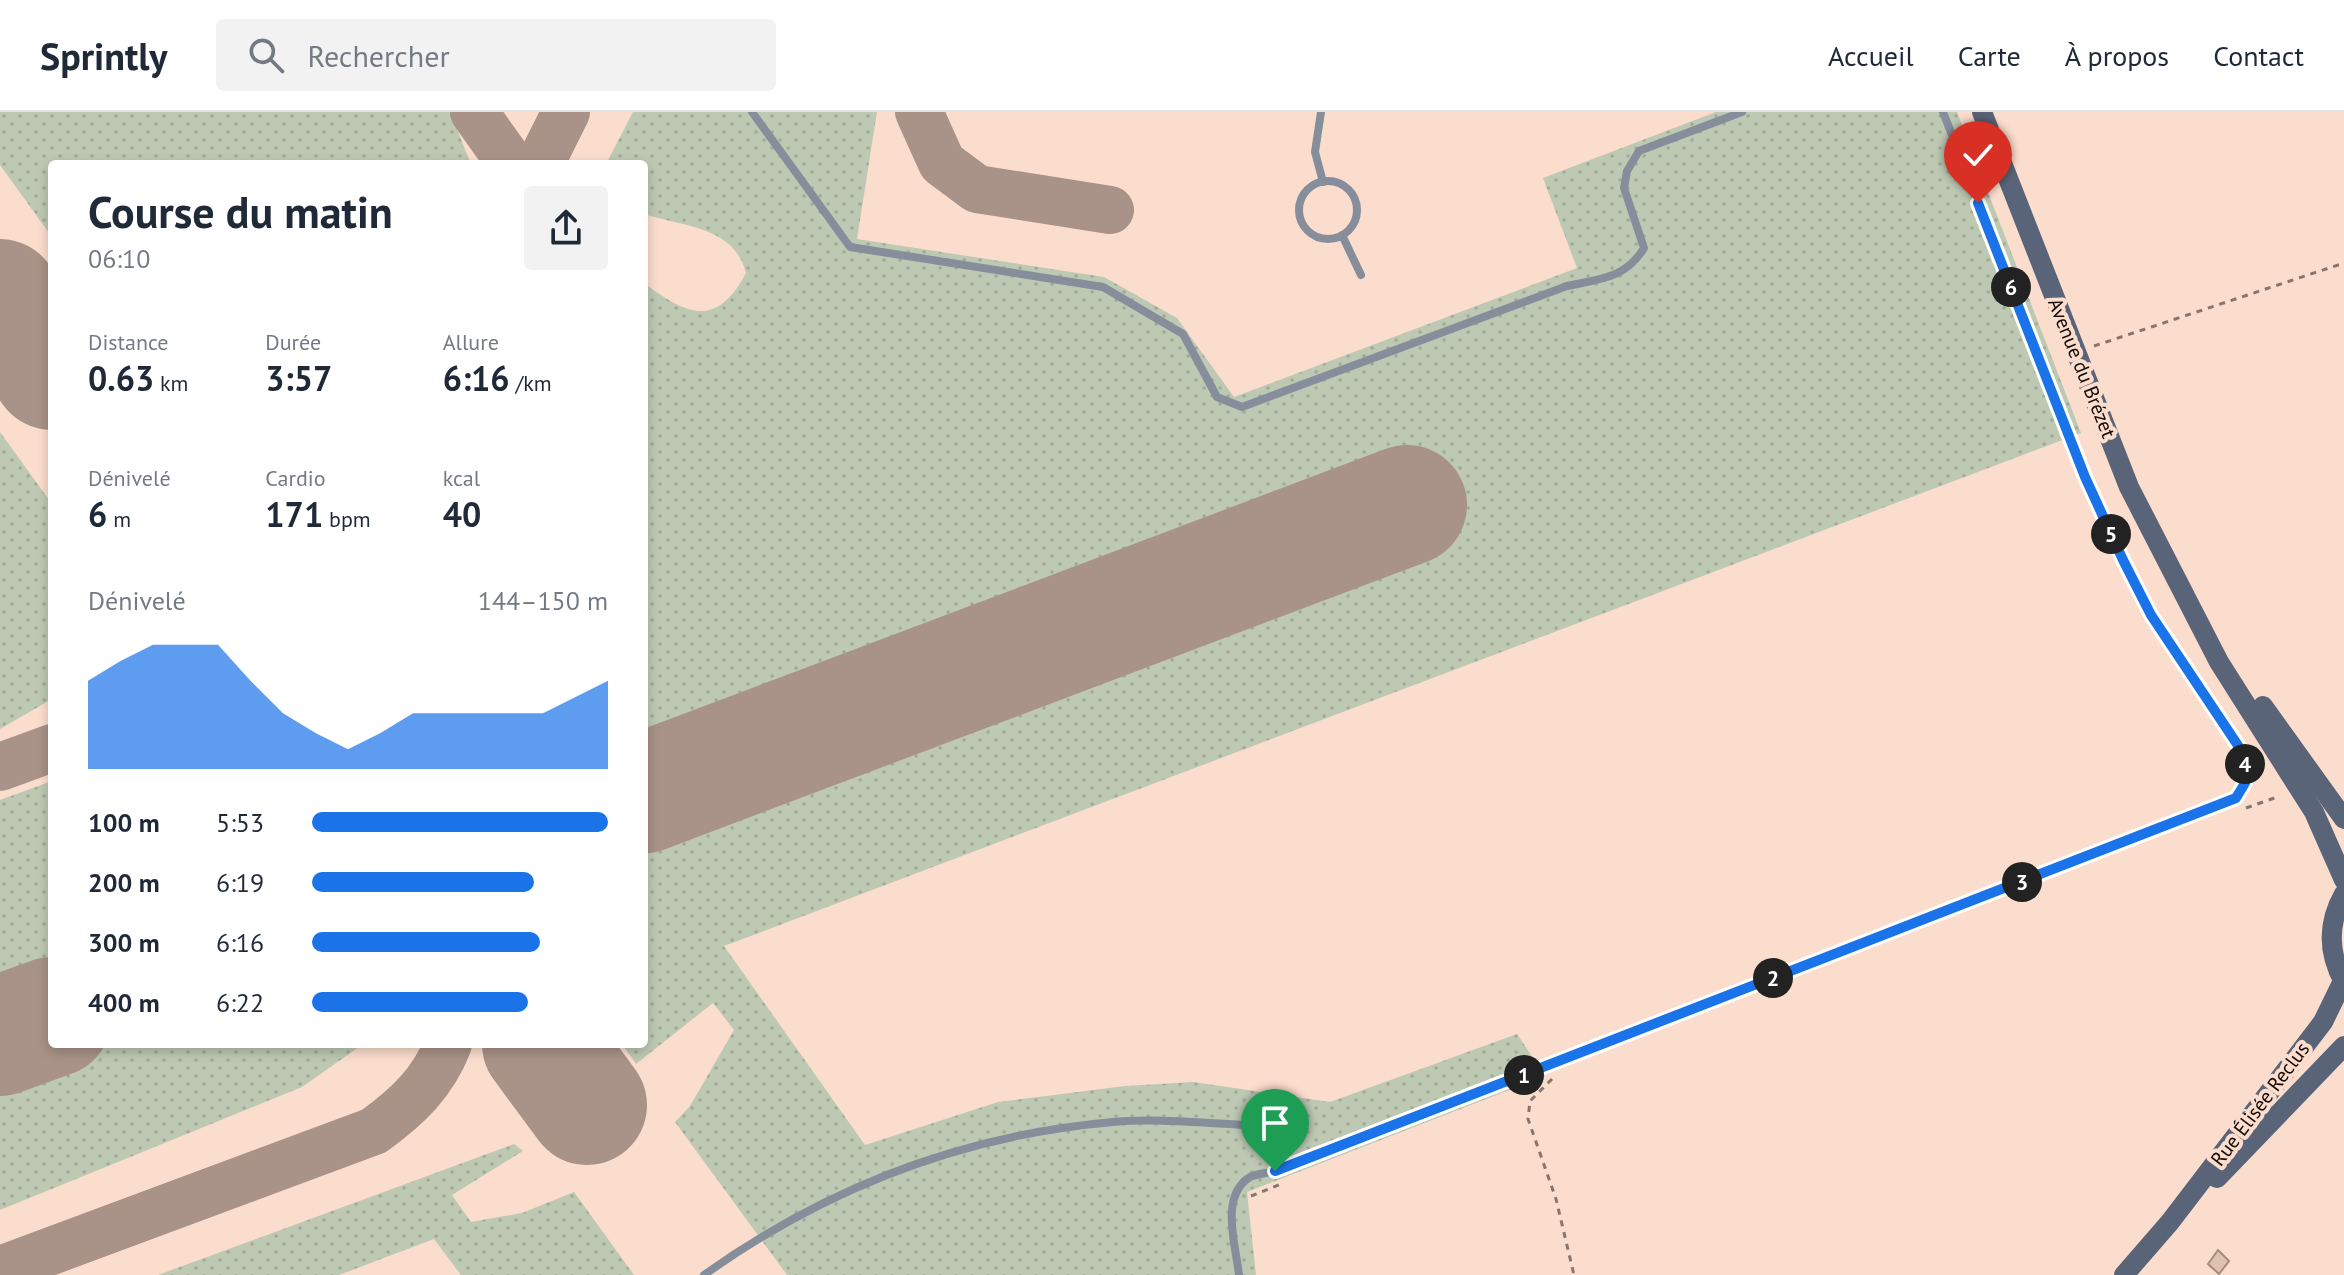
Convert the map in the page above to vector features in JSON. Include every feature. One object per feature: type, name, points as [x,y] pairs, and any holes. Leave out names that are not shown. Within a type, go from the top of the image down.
[{"type":"main road","name":"Avenue du Brézet","points":[[1982,112],[2129,487],[2219,662],[2314,812],[2344,880]]},
{"type":"main road","name":"Avenue du Brézet","points":[[2196,616],[2229,655],[2344,819]]},
{"type":"main road","points":[[2344,894],[2331,925],[2331,944],[2344,982]]},
{"type":"main road","name":"Rue Élisée Reclus","points":[[2124,1275],[2170,1222],[2323,1022],[2344,982]]},
{"type":"main road","name":"Rue Élisée Reclus","points":[[2170,1222],[2344,1046]]},
{"type":"lane","points":[[752,112],[850,247],[1103,287],[1183,334],[1217,397],[1242,407],[1567,286],[1609,277],[1634,264],[1644,248],[1624,188],[1627,171],[1639,151],[1742,112]]},
{"type":"lane","points":[[1321,112],[1315,152],[1323,182]]},
{"type":"lane","points":[[1239,1275],[1231,1205],[1235,1193],[1250,1177],[1275,1171],[2236,798],[2245,783],[2243,753],[2151,615],[2098,505],[1943,112]]},
{"type":"lane","points":[[1323,182],[1346,187],[1356,203],[1355,221],[1342,235],[1323,239],[1314,235],[1301,221],[1299,212],[1304,194],[1323,182]]},
{"type":"lane","points":[[1342,235],[1361,275]]},
{"type":"lane","points":[[704,1275],[760,1236],[849,1189],[946,1152],[1039,1131],[1117,1121],[1246,1125]]},
{"type":"path","points":[[2075,351],[2344,263]]},
{"type":"path","points":[[1552,1079],[1530,1101],[1528,1119],[1556,1199],[1574,1275]]},
{"type":"green space","points":[[0,112],[450,112],[469,160],[48,160],[48,231],[0,165]]},
{"type":"green space","points":[[633,112],[877,112],[857,239],[1104,277],[1177,318],[1234,397],[1577,268],[1543,178],[1716,112],[1957,112],[2081,433],[724,946],[865,1145],[998,1102],[1125,1086],[1193,1082],[1330,1102],[1517,1034],[1545,1076],[1247,1192],[1256,1275],[787,1275],[675,1122],[690,1106],[734,1030],[713,1003],[636,1064],[625,1048],[648,1048],[648,286],[674,303],[700,311],[723,303],[746,273],[731,246],[719,237],[648,215],[648,160],[608,160]]},
{"type":"green space","points":[[0,432],[48,498],[48,701],[0,729]]},
{"type":"green space","points":[[48,782],[48,1048],[358,1048],[302,1087],[0,1210],[0,800]]},
{"type":"green space","points":[[514,1144],[523,1151],[452,1195],[471,1222],[522,1213],[574,1192],[634,1275],[461,1275],[434,1239],[339,1275],[158,1275]]},
{"type":"building","points":[[2218,1250],[2229,1261],[2219,1274],[2208,1264]]},
{"type":"taxiway","points":[[474,112],[508,160]]},
{"type":"taxiway","points":[[542,160],[566,112]]},
{"type":"taxiway","points":[[919,112],[942,163],[977,189],[1110,210]]},
{"type":"taxiway","points":[[0,767],[48,749]]},
{"type":"taxiway","points":[[0,1270],[374,1131],[418,1093],[435,1071],[446,1048]]},
{"type":"runway","points":[[0,299],[48,365]]},
{"type":"runway","points":[[648,791],[1407,505]]},
{"type":"runway","points":[[0,1036],[48,1018]]},
{"type":"runway","points":[[545,1048],[587,1105]]},
{"type":"route","points":[[1275,1171],[2236,798],[2245,783],[2247,770],[2243,753],[2151,615],[2123,560],[2085,477],[1978,203]]}]
